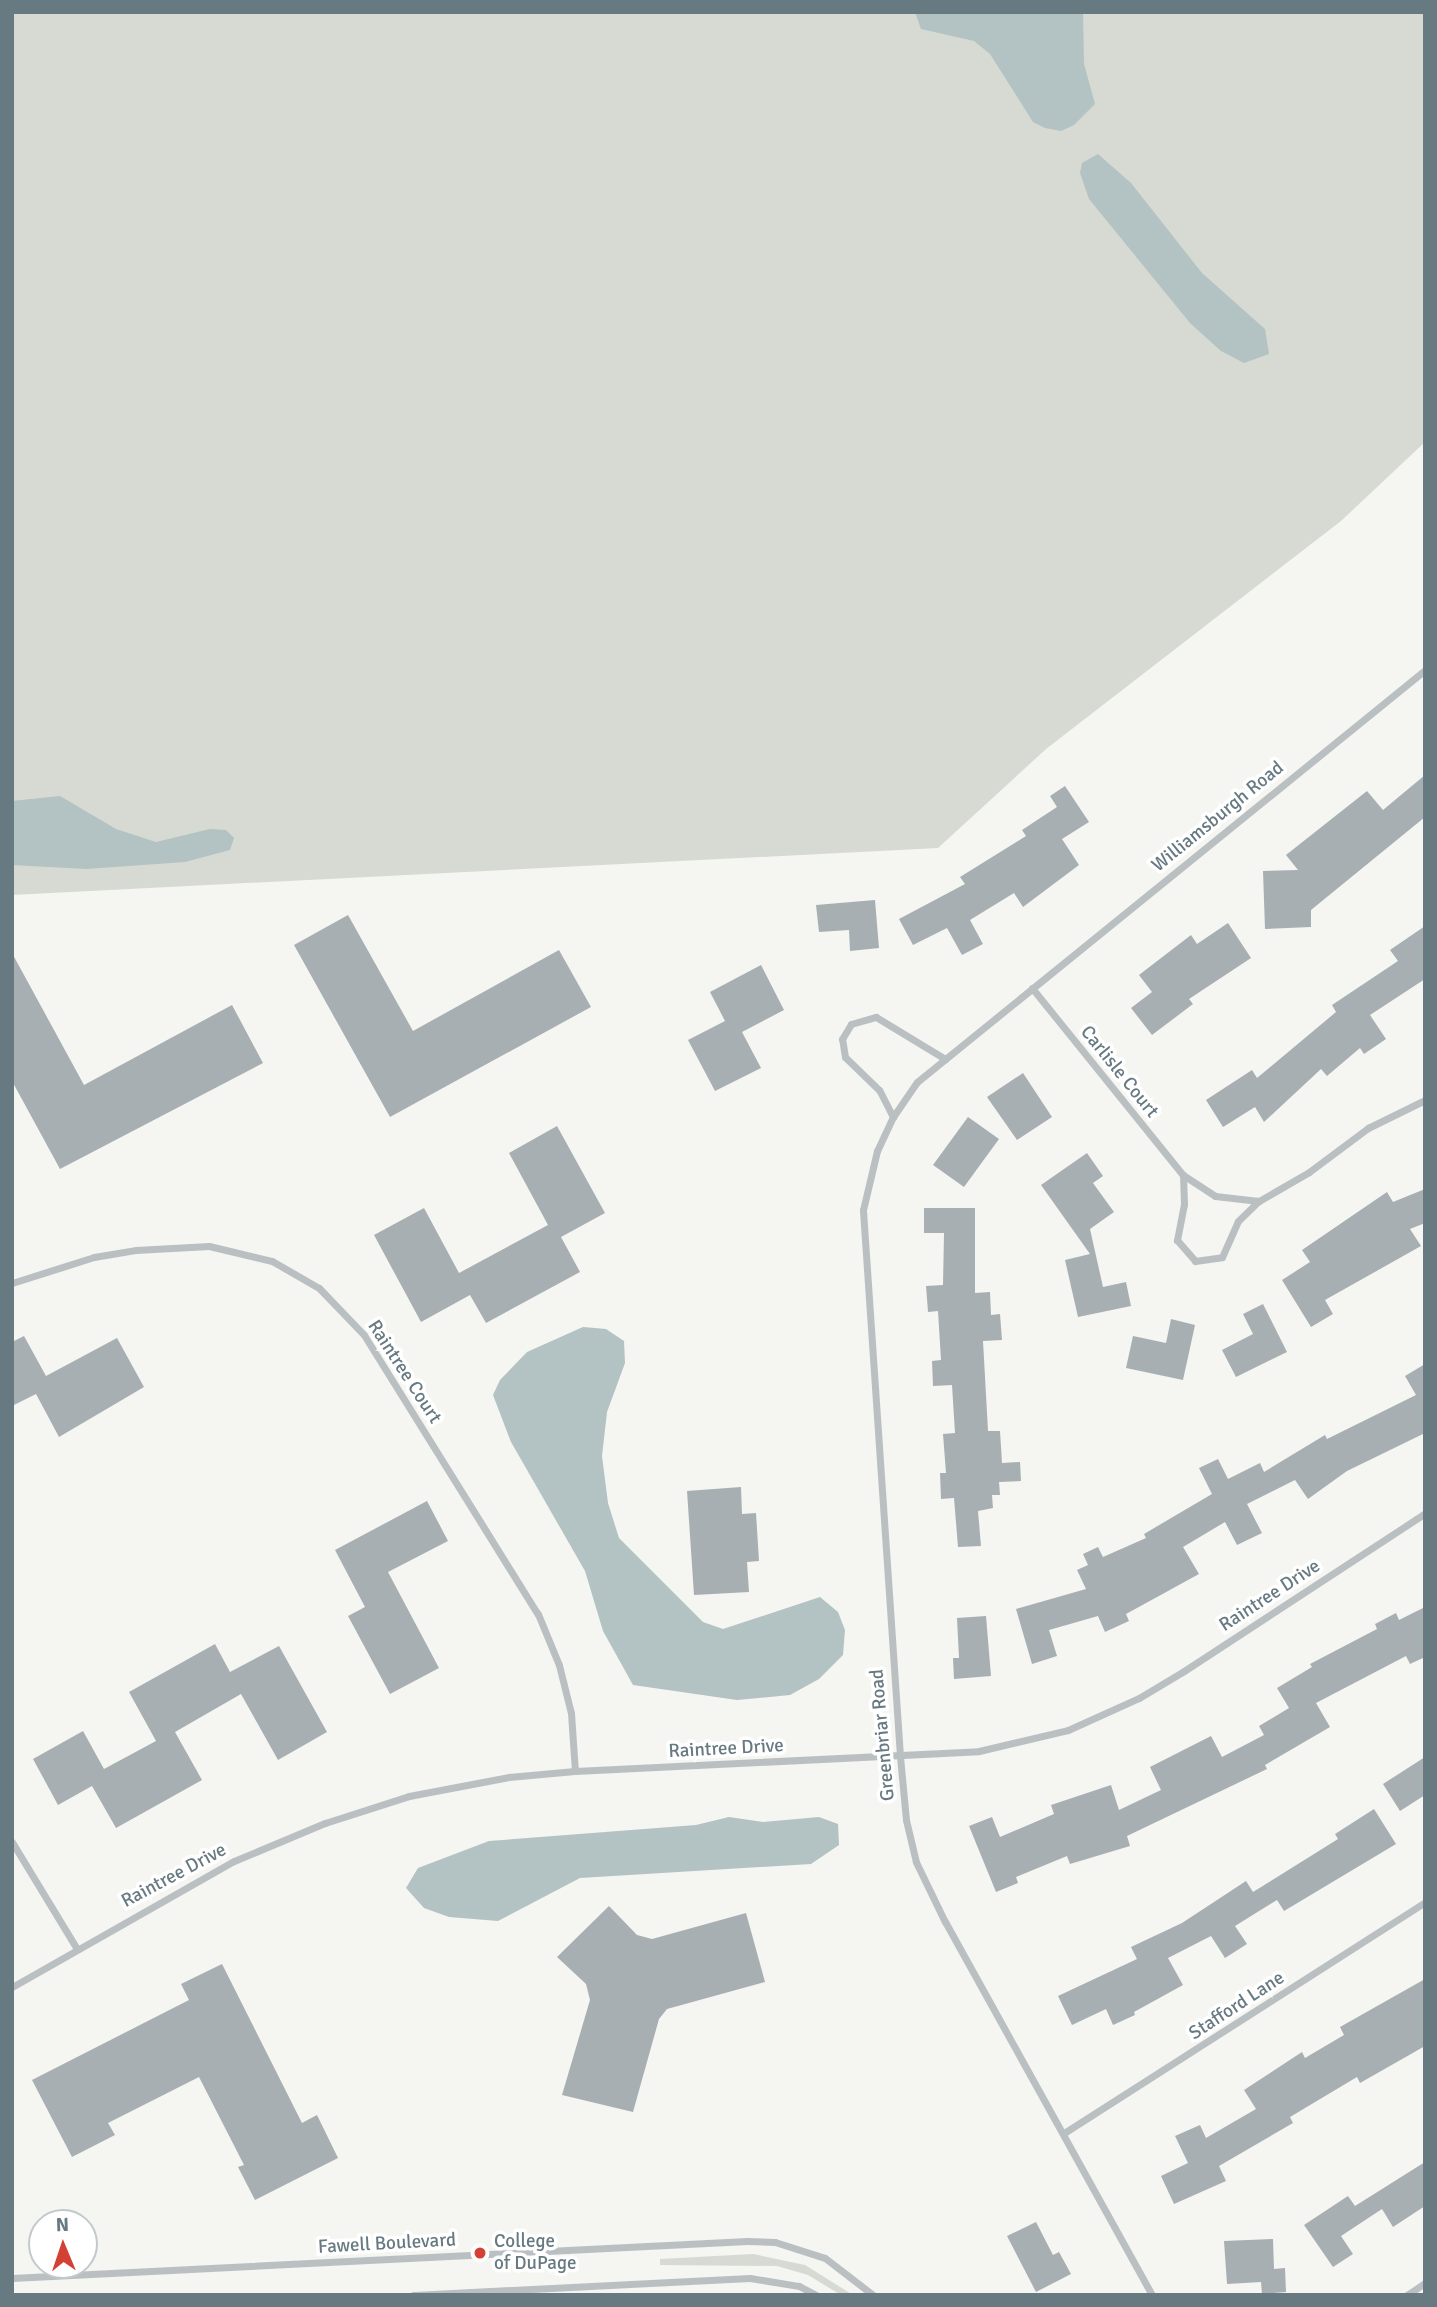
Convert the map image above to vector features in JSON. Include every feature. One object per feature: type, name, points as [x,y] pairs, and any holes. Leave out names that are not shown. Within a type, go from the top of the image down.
[{"type":"street","name":"Williamsburgh Road","points":[[1032,988],[1425,670]]},
{"type":"street","name":"Greenbriar Road","points":[[1032,988],[917,1082],[893,1118],[869,1178],[862,1241],[900,1756],[906,1820],[925,1884],[1152,2295]]},
{"type":"street","name":"Carlisle Court","points":[[1032,988],[1182,1175],[1215,1196],[1259,1201]]},
{"type":"street","points":[[893,1118],[879,1090],[845,1057],[842,1039],[851,1024],[876,1017],[945,1059]]},
{"type":"street","points":[[1182,1175],[1184,1204],[1177,1240],[1195,1261],[1222,1257],[1238,1221],[1259,1201],[1309,1172],[1368,1128],[1425,1100]]},
{"type":"street","name":"Raintree Court","points":[[12,1283],[94,1258],[136,1250],[209,1246],[272,1261],[319,1288],[365,1335],[538,1614],[568,1701],[575,1771]]},
{"type":"street","name":"Raintree Drive","points":[[12,1987],[181,1888],[325,1823],[455,1786],[575,1771],[900,1756],[979,1751],[1024,1743],[1108,1714],[1184,1671],[1425,1513]]},
{"type":"street","points":[[12,1842],[77,1949]]},
{"type":"street","name":"Stafford Lane","points":[[1064,2133],[1425,1902]]},
{"type":"street","name":"Fawell Boulevard","points":[[12,2278],[747,2241],[775,2242],[825,2258],[873,2295]]},
{"type":"street","points":[[413,2295],[750,2278],[799,2286],[816,2295]]},
{"type":"street","points":[[1407,2295],[1425,2283]]},
{"type":"shaded area","points":[[12,12],[1425,12],[1425,442],[1341,521],[1046,749],[938,848],[12,895]]},
{"type":"shaded area","points":[[915,12],[1083,12],[1084,64],[1095,104],[1074,125],[1061,131],[1033,122],[990,54],[974,41],[921,29]]},
{"type":"shaded area","points":[[1098,154],[1131,183],[1202,273],[1265,329],[1269,354],[1244,363],[1221,351],[1190,323],[1089,199],[1080,173],[1082,163]]},
{"type":"shaded area","points":[[60,796],[116,829],[156,842],[210,829],[226,830],[234,838],[230,850],[185,862],[86,869],[12,865],[12,801]]},
{"type":"shaded area","points":[[583,1327],[606,1329],[624,1341],[625,1363],[607,1412],[602,1456],[608,1503],[619,1538],[703,1622],[723,1629],[820,1597],[838,1612],[845,1630],[843,1655],[819,1679],[790,1695],[737,1700],[633,1685],[603,1631],[585,1571],[511,1442],[493,1395],[500,1380],[527,1352]]},
{"type":"shaded area","points":[[729,1817],[763,1822],[819,1817],[838,1824],[839,1845],[811,1864],[580,1878],[498,1921],[449,1917],[424,1908],[406,1888],[418,1868],[489,1841],[696,1825]]},
{"type":"shaded area","points":[[753,2254],[805,2265],[853,2295],[841,2295],[808,2275],[777,2266],[660,2265],[660,2259]]},
{"type":"building","points":[[1425,775],[1425,817],[1311,910],[1311,927],[1265,929],[1263,871],[1298,870],[1286,855],[1367,791],[1383,810]]},
{"type":"building","points":[[1065,786],[1089,822],[1062,839],[1079,865],[1023,907],[1014,893],[970,920],[983,944],[962,955],[947,928],[913,945],[899,919],[965,884],[960,877],[1026,836],[1022,830],[1057,807],[1050,796]]},
{"type":"building","points":[[875,900],[879,948],[850,951],[849,930],[819,932],[816,905]]},
{"type":"building","points":[[348,915],[413,1031],[559,950],[591,1007],[390,1117],[294,945]]},
{"type":"building","points":[[1228,923],[1251,958],[1189,999],[1193,1004],[1152,1035],[1131,1008],[1152,992],[1139,975],[1191,935],[1197,944]]},
{"type":"building","points":[[1425,926],[1425,979],[1370,1015],[1386,1039],[1364,1054],[1360,1048],[1327,1076],[1321,1069],[1264,1122],[1255,1107],[1223,1127],[1206,1100],[1252,1070],[1257,1078],[1336,1012],[1332,1005],[1398,961],[1390,950]]},
{"type":"building","points":[[12,953],[84,1085],[232,1005],[263,1063],[60,1169],[12,1081]]},
{"type":"building","points":[[761,965],[784,1010],[742,1032],[761,1068],[715,1091],[688,1040],[725,1021],[710,992]]},
{"type":"building","points":[[1023,1073],[1052,1117],[1017,1140],[987,1097]]},
{"type":"building","points":[[968,1117],[999,1139],[964,1187],[933,1165]]},
{"type":"building","points":[[557,1126],[605,1213],[561,1237],[580,1272],[486,1323],[470,1295],[421,1322],[374,1235],[424,1208],[459,1273],[548,1225],[509,1153]]},
{"type":"building","points":[[1087,1153],[1103,1176],[1093,1183],[1114,1212],[1090,1229],[1103,1287],[1126,1282],[1131,1306],[1078,1317],[1065,1260],[1090,1254],[1041,1185]]},
{"type":"building","points":[[1425,1189],[1425,1223],[1410,1229],[1421,1246],[1325,1300],[1333,1314],[1311,1327],[1282,1280],[1310,1262],[1302,1250],[1387,1192],[1393,1202]]},
{"type":"building","points":[[924,1208],[975,1208],[975,1293],[990,1292],[991,1315],[1000,1314],[1002,1340],[983,1341],[988,1431],[1000,1431],[1002,1463],[1020,1462],[1021,1481],[999,1482],[1000,1495],[992,1495],[993,1508],[978,1511],[981,1546],[958,1547],[954,1498],[941,1499],[940,1473],[946,1473],[943,1434],[955,1433],[952,1385],[933,1386],[932,1361],[941,1360],[938,1311],[928,1312],[926,1286],[943,1285],[944,1233],[924,1233]]},
{"type":"building","points":[[1263,1304],[1287,1352],[1236,1377],[1222,1350],[1253,1334],[1243,1314]]},
{"type":"building","points":[[1171,1319],[1195,1325],[1183,1380],[1126,1368],[1133,1336],[1166,1343]]},
{"type":"building","points":[[24,1336],[46,1376],[117,1338],[144,1387],[59,1437],[36,1394],[12,1406],[12,1342]]},
{"type":"building","points":[[1425,1364],[1425,1433],[1347,1471],[1308,1499],[1295,1480],[1247,1504],[1262,1533],[1237,1545],[1225,1522],[1183,1547],[1199,1574],[1126,1614],[1129,1621],[1105,1632],[1098,1616],[1049,1630],[1057,1656],[1032,1664],[1016,1609],[1086,1589],[1077,1570],[1088,1565],[1083,1554],[1098,1547],[1103,1557],[1146,1538],[1144,1534],[1212,1494],[1199,1468],[1218,1459],[1228,1479],[1260,1463],[1264,1472],[1325,1435],[1327,1439],[1416,1395],[1405,1376]]},
{"type":"building","points":[[741,1487],[742,1514],[756,1513],[759,1561],[747,1562],[749,1592],[694,1595],[687,1491]]},
{"type":"building","points":[[427,1501],[448,1541],[388,1572],[439,1668],[390,1694],[348,1616],[365,1607],[335,1550]]},
{"type":"building","points":[[1425,1607],[1425,1657],[1410,1664],[1406,1656],[1316,1703],[1330,1727],[1265,1765],[1267,1769],[1127,1836],[1130,1846],[1070,1864],[1067,1856],[1016,1877],[1018,1883],[996,1892],[969,1826],[992,1817],[1000,1837],[1054,1814],[1051,1805],[1111,1785],[1119,1810],[1161,1790],[1150,1767],[1211,1736],[1222,1757],[1264,1735],[1259,1726],[1289,1708],[1277,1688],[1312,1667],[1310,1664],[1377,1629],[1375,1624],[1396,1613],[1399,1620]]},
{"type":"building","points":[[986,1616],[991,1676],[954,1679],[953,1658],[959,1658],[957,1618]]},
{"type":"building","points":[[215,1644],[230,1672],[279,1646],[327,1732],[278,1760],[241,1694],[175,1732],[202,1780],[116,1828],[92,1786],[58,1805],[33,1759],[83,1731],[104,1769],[156,1741],[129,1692]]},
{"type":"building","points":[[1425,1757],[1425,1795],[1400,1811],[1383,1784]]},
{"type":"building","points":[[1374,1809],[1396,1844],[1284,1911],[1277,1900],[1235,1926],[1247,1944],[1225,1958],[1211,1936],[1168,1958],[1183,1985],[1134,2012],[1135,2015],[1113,2025],[1106,2009],[1072,2025],[1058,1996],[1137,1959],[1131,1947],[1182,1923],[1246,1881],[1253,1892],[1338,1839],[1335,1834]]},
{"type":"building","points":[[609,1906],[637,1935],[652,1939],[746,1913],[765,1982],[667,2009],[659,2019],[633,2112],[562,2095],[590,2000],[586,1984],[557,1957]]},
{"type":"building","points":[[222,1964],[302,2123],[317,2115],[338,2158],[255,2200],[238,2167],[244,2165],[199,2077],[108,2123],[115,2135],[72,2157],[32,2080],[189,2000],[181,1984]]},
{"type":"building","points":[[1425,1979],[1425,2046],[1360,2083],[1357,2077],[1290,2117],[1293,2123],[1219,2166],[1226,2181],[1174,2204],[1161,2176],[1188,2163],[1175,2136],[1200,2125],[1206,2138],[1256,2109],[1244,2090],[1302,2052],[1305,2058],[1344,2035],[1340,2027]]},
{"type":"building","points":[[1425,2162],[1425,2206],[1393,2227],[1382,2209],[1341,2236],[1353,2254],[1333,2267],[1304,2225],[1348,2196],[1355,2206]]},
{"type":"building","points":[[1036,2222],[1053,2255],[1059,2252],[1071,2274],[1036,2292],[1007,2236]]},
{"type":"building","points":[[1273,2239],[1274,2269],[1285,2268],[1286,2292],[1262,2294],[1261,2282],[1227,2284],[1224,2241]]},
{"type":"place","name":"College of DuPage","points":[[480,2253]]}]
